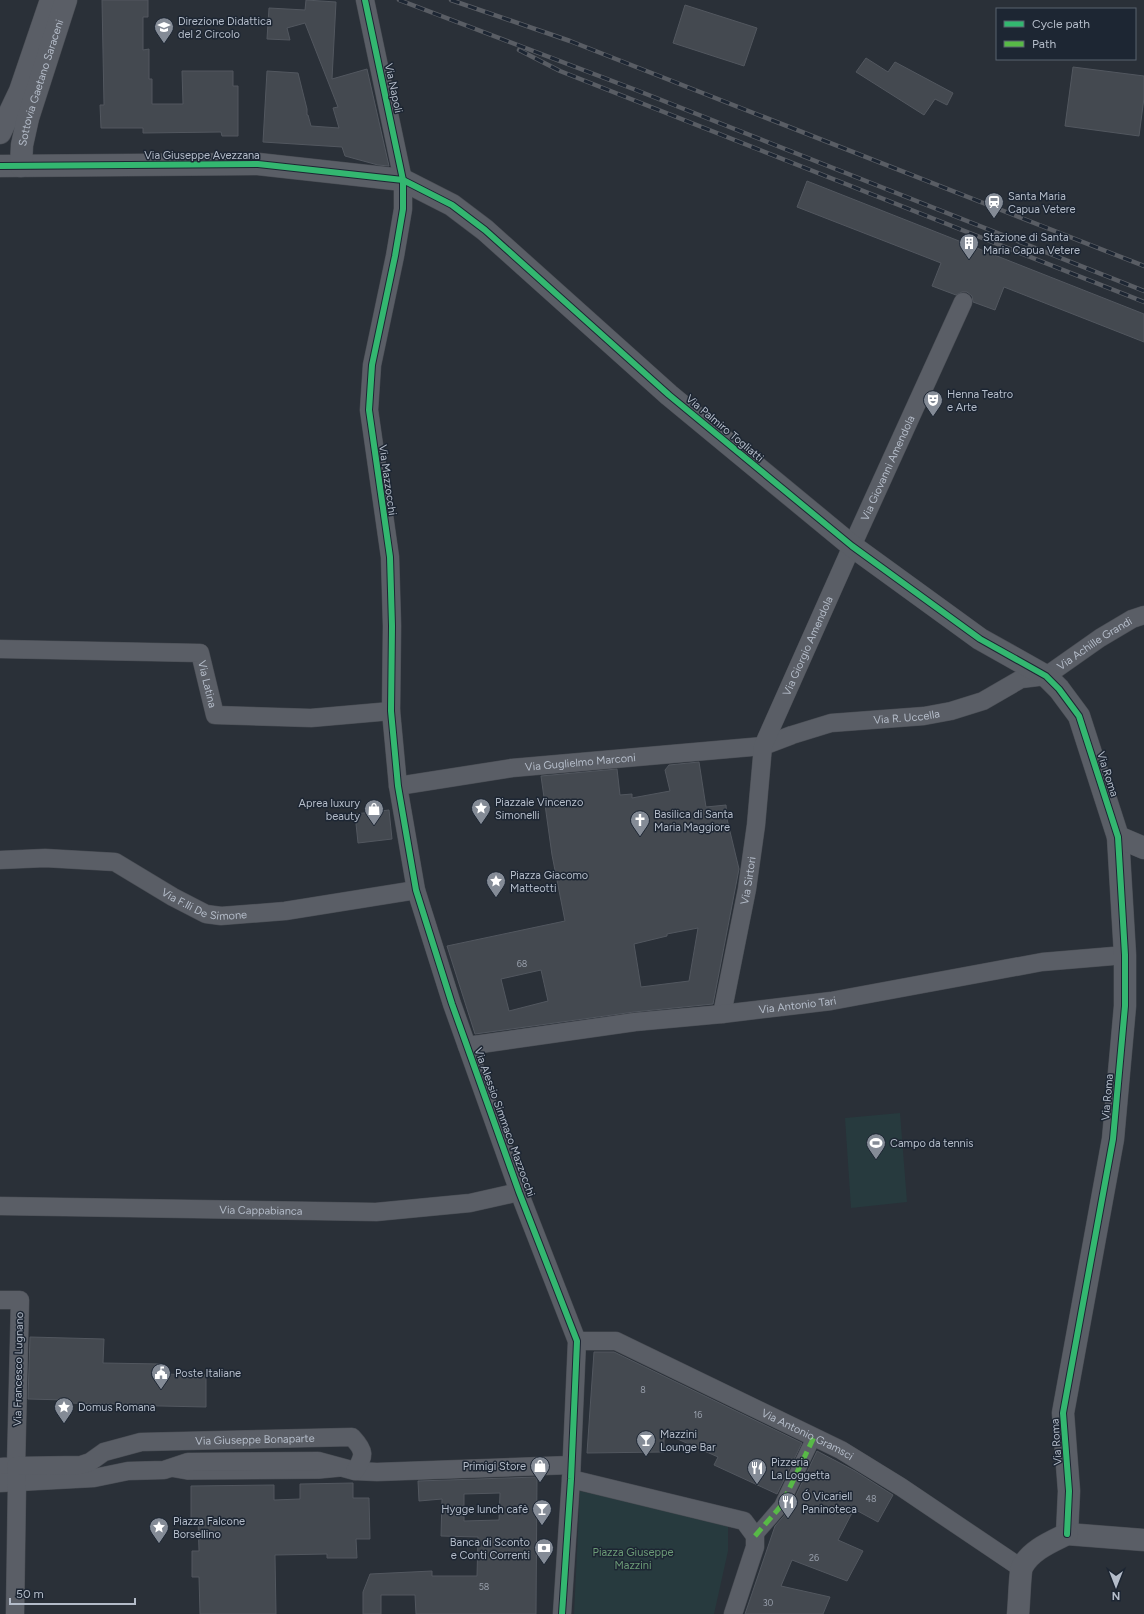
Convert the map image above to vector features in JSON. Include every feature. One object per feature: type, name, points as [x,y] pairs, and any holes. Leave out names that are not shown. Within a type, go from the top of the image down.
[{"type":"street","name":"Sottovia Gaetano Saraceni","points":[[0,134],[20,91],[51,0]]},
{"type":"street","name":"Sottovia Gaetano Saraceni","points":[[10,166],[22,144],[28,118],[66,0]]},
{"type":"street","name":"Via Napoli","points":[[365,0],[403,180]]},
{"type":"street","name":"Via Giuseppe Avezzana","points":[[10,166],[258,164],[403,180]]},
{"type":"street","name":"Via Palmiro Togliatti","points":[[403,180],[452,205],[485,230],[669,395],[852,546],[980,639],[1046,676]]},
{"type":"street","name":"Via Mazzocchi","points":[[398,786],[391,711],[392,626],[390,557],[369,410],[372,365],[395,256],[403,209],[403,180]]},
{"type":"street","name":"Via Giovanni Amendola","points":[[852,546],[963,302]]},
{"type":"street","name":"Via Giorgio Amendola","points":[[763,746],[852,546]]},
{"type":"street","name":"Via Achille Grandi","points":[[1046,676],[1100,638],[1132,619],[1144,615]]},
{"type":"street","name":"Via Latina","points":[[0,649],[200,653],[215,715],[311,718],[391,711]]},
{"type":"street","name":"Via R. Uccella","points":[[763,746],[831,723],[924,716],[951,711],[983,701],[1021,679],[1046,676]]},
{"type":"street","name":"Via Roma","points":[[1046,676],[1059,688],[1079,716],[1118,837],[1125,955],[1125,1006],[1113,1139],[1063,1413],[1069,1491],[1067,1534]]},
{"type":"street","name":"Via Guglielmo Marconi","points":[[398,786],[512,768],[763,746]]},
{"type":"street","name":"Via Sirtori","points":[[722,1014],[747,889],[756,825],[763,746]]},
{"type":"street","name":"Via Alessio Simmaco Mazzocchi","points":[[398,786],[416,890],[452,1004],[519,1192],[577,1341],[571,1472]]},
{"type":"street","points":[[1118,837],[1144,848]]},
{"type":"street","name":"Via F.lli De Simone","points":[[0,860],[45,858],[115,862],[173,897],[206,914],[221,916],[285,911],[416,890]]},
{"type":"street","name":"Via Antonio Tari","points":[[467,1046],[635,1022],[722,1014],[831,1000],[896,990],[976,973],[1042,962],[1125,955]]},
{"type":"street","name":"Via Cappabianca","points":[[0,1206],[376,1212],[470,1203],[519,1192]]},
{"type":"street","name":"Via Francesco Lugnano","points":[[0,1300],[20,1300],[10,1471]]},
{"type":"street","name":"Via Antonio Gramsci","points":[[577,1341],[616,1341],[841,1450],[901,1487],[1022,1568]]},
{"type":"street","name":"Via Giuseppe Bonaparte","points":[[10,1471],[81,1465],[90,1462],[104,1452],[141,1442],[352,1437],[362,1447],[362,1460],[355,1471]]},
{"type":"street","points":[[755,1536],[781,1506],[814,1437]]},
{"type":"street","points":[[118,1447],[124,1458],[124,1472]]},
{"type":"street","name":"Via Giuseppe Bonaparte","points":[[10,1471],[94,1478],[124,1472],[164,1470],[188,1462],[318,1461],[355,1471],[377,1472],[571,1472]]},
{"type":"street","points":[[10,1471],[15,1614]]},
{"type":"street","points":[[562,1614],[571,1472],[744,1521],[755,1536],[755,1547],[733,1614]]},
{"type":"street","points":[[1018,1614],[1022,1568],[1034,1553],[1042,1547],[1067,1534],[1144,1540]]},
{"type":"green space","name":"Campo da tennis","points":[[900,1113],[907,1202],[851,1208],[845,1118]]},
{"type":"green space","name":"Piazza Giuseppe Mazzini","points":[[580,1491],[728,1522],[728,1551],[714,1614],[574,1614]]},
{"type":"building","points":[[102,0],[148,0],[148,17],[143,17],[143,50],[149,49],[149,79],[152,79],[152,104],[183,104],[182,71],[233,71],[233,86],[238,86],[238,136],[222,136],[221,132],[143,133],[143,128],[101,128],[100,105],[104,105]]},
{"type":"building","points":[[306,0],[336,2],[332,79],[367,69],[389,166],[378,165],[345,156],[342,147],[263,142],[267,71],[298,73],[307,109],[307,115],[311,126],[339,128],[333,108],[338,107],[305,23],[287,28],[290,40],[267,39],[269,8],[305,10]]},
{"type":"building","points":[[685,5],[757,28],[744,66],[673,43]]},
{"type":"building","points":[[866,58],[888,72],[895,62],[953,93],[947,105],[935,99],[924,115],[856,72]]},
{"type":"building","points":[[1073,67],[1144,76],[1144,98],[1139,136],[1065,126]]},
{"type":"building","name":"Stazione di Santa Maria Capua Vetere","points":[[807,181],[1144,314],[1144,342],[1004,287],[995,310],[973,302],[972,296],[967,292],[962,292],[956,295],[932,286],[941,263],[797,207]]},
{"type":"building","points":[[699,762],[706,807],[726,805],[727,819],[739,869],[713,1004],[634,1012],[475,1034],[447,946],[565,921],[552,855],[541,776],[617,769],[620,795],[632,794],[632,798],[670,791],[665,770],[669,765]],"holes":[[[698,928],[689,981],[641,987],[634,944],[667,936],[667,934]],[[541,970],[548,1001],[509,1011],[501,979]]]},
{"type":"building","name":"Aprea luxury beauty","points":[[389,810],[392,839],[358,843],[355,814]]},
{"type":"building","points":[[30,1337],[104,1339],[103,1363],[161,1364],[161,1374],[206,1375],[206,1407],[66,1403],[66,1400],[28,1399]]},
{"type":"building","points":[[594,1352],[614,1352],[802,1443],[777,1494],[714,1465],[718,1457],[664,1433],[664,1452],[587,1453]]},
{"type":"building","points":[[817,1451],[855,1471],[893,1495],[878,1522],[854,1509],[838,1540],[863,1551],[847,1581],[792,1560],[781,1586],[830,1597],[823,1614],[745,1614],[775,1526],[789,1510]]},
{"type":"building","points":[[537,1477],[536,1614],[416,1614],[415,1595],[381,1595],[381,1614],[363,1614],[363,1592],[370,1574],[432,1571],[432,1576],[477,1576],[478,1537],[441,1536],[442,1499],[419,1501],[418,1481]],"holes":[[[500,1493],[499,1520],[464,1521],[464,1494]]]},
{"type":"building","points":[[353,1483],[353,1498],[369,1498],[370,1539],[356,1539],[357,1558],[327,1558],[327,1554],[275,1555],[276,1614],[200,1614],[199,1577],[192,1577],[192,1551],[199,1551],[198,1519],[191,1519],[191,1486],[274,1485],[274,1500],[300,1499],[300,1484]]},
{"type":"railway","points":[[399,0],[636,90],[1144,291]]},
{"type":"railway","points":[[451,0],[570,41],[1144,266]]},
{"type":"railway","points":[[519,50],[560,71],[1144,302]]},
{"type":"marked path","points":[[755,1536],[781,1506],[814,1437]]},
{"type":"cycle path","points":[[365,0],[403,180],[403,209],[395,256],[372,365],[369,410],[390,557],[392,626],[391,711],[398,786],[416,890],[452,1004],[519,1192],[577,1341],[571,1479],[562,1614]]},
{"type":"cycle path","points":[[0,166],[258,164],[403,180],[452,205],[485,230],[669,395],[852,546],[980,639],[1046,676],[1059,689],[1079,716],[1118,837],[1125,955],[1125,1006],[1113,1139],[1063,1413],[1069,1491],[1067,1534]]},
{"type":"place","name":"Direzione Didattica del 2 Circolo","points":[[164,44]]},
{"type":"place","name":"Santa Maria Capua Vetere","points":[[994,219]]},
{"type":"place","name":"Stazione di Santa Maria Capua Vetere","points":[[969,260]]},
{"type":"place","name":"Henna Teatro e Arte","points":[[933,417]]},
{"type":"place","name":"Piazzale Vincenzo Simonelli","points":[[481,825]]},
{"type":"place","name":"Aprea luxury beauty","points":[[374,826]]},
{"type":"place","name":"Basilica di Santa Maria Maggiore","points":[[640,837]]},
{"type":"place","name":"Piazza Giacomo Matteotti","points":[[496,898]]},
{"type":"place","name":"Campo da tennis","points":[[876,1160]]},
{"type":"place","name":"Poste Italiane","points":[[161,1390]]},
{"type":"place","name":"Domus Romana","points":[[64,1424]]},
{"type":"place","name":"Mazzini Lounge Bar","points":[[646,1457]]},
{"type":"place","name":"Primigi Store","points":[[540,1483]]},
{"type":"place","name":"Pizzeria La Loggetta","points":[[757,1485]]},
{"type":"place","name":"Ó Vicariell Paninoteca","points":[[788,1519]]},
{"type":"place","name":"Hygge lunch cafè","points":[[542,1526]]},
{"type":"place","name":"Piazza Falcone Borsellino","points":[[159,1544]]},
{"type":"place","name":"Banca di Sconto e Conti Correnti","points":[[544,1565]]}]
